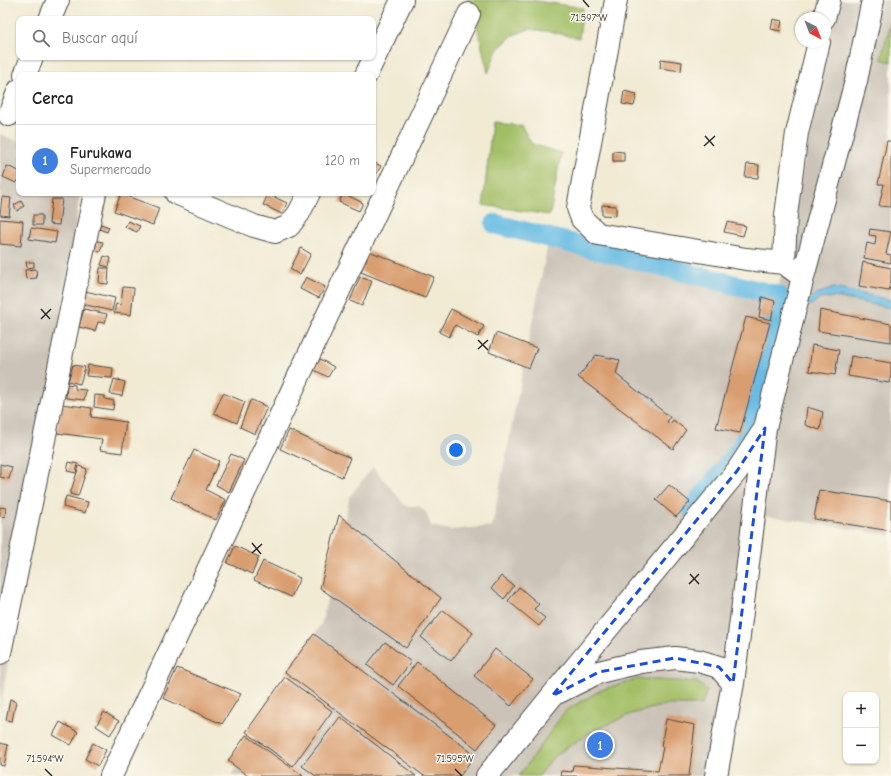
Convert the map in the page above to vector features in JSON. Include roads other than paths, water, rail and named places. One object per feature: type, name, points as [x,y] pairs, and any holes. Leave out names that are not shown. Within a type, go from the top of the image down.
[{"type":"street","points":[[51,16],[58,0]]},
{"type":"street","points":[[376,54],[402,0]]},
{"type":"street","points":[[616,0],[578,208],[582,219],[598,234],[746,259],[784,263],[803,277]]},
{"type":"street","points":[[826,12],[829,0]]},
{"type":"street","points":[[716,776],[733,683],[765,428],[803,277],[856,81],[873,0]]},
{"type":"street","points":[[111,776],[469,14]]},
{"type":"street","points":[[784,263],[786,215],[797,133],[818,48]]},
{"type":"street","points":[[25,72],[31,60]]},
{"type":"street","points":[[367,72],[373,60]]},
{"type":"street","points":[[10,116],[16,99]]},
{"type":"street","points":[[0,653],[94,196]]},
{"type":"street","points":[[183,196],[254,226],[275,232],[289,226],[299,213],[308,196]]},
{"type":"street","points":[[487,776],[737,471],[765,428]]},
{"type":"street","points":[[552,696],[599,672],[641,662],[675,658],[699,661],[718,667],[733,683]]},
{"type":"water","points":[[834,288],[891,300],[891,308],[836,297],[819,299],[811,305],[784,309],[784,305],[809,301],[816,294]]},
{"type":"waterway","points":[[495,224],[779,296],[748,431],[742,447],[692,509]]},
{"type":"place","name":"Furukawa","points":[[600,745]]}]
